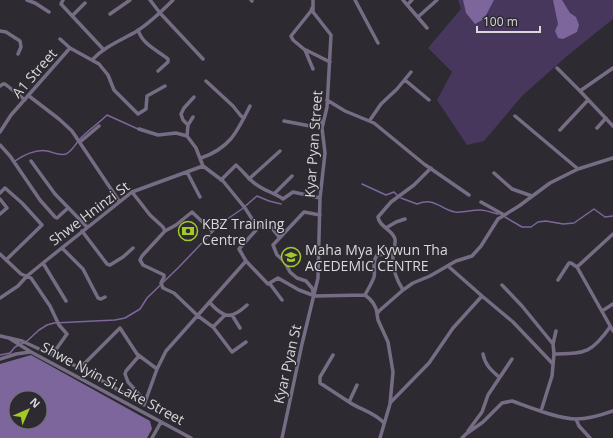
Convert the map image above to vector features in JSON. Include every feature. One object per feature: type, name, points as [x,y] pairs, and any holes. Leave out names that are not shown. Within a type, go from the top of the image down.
[{"type":"street","points":[[27,0],[35,2],[49,12]]},
{"type":"street","points":[[63,0],[62,4],[104,50]]},
{"type":"street","points":[[110,14],[130,0]]},
{"type":"street","points":[[150,0],[160,13],[203,59]]},
{"type":"street","points":[[92,60],[114,42],[138,30],[151,21],[173,0]]},
{"type":"street","points":[[313,0],[310,11],[291,36],[293,40],[305,50],[330,62]]},
{"type":"street","points":[[355,0],[378,43]]},
{"type":"street","points":[[403,0],[427,28]]},
{"type":"street","points":[[407,5],[412,0]]},
{"type":"street","points":[[418,17],[437,0]]},
{"type":"street","points":[[73,15],[85,3]]},
{"type":"street","name":"Kyar Pyan Street","points":[[312,5],[313,12],[331,35],[327,100],[322,128],[324,162],[320,198],[319,264],[315,296]]},
{"type":"street","points":[[138,30],[139,34],[152,49],[168,60],[168,62],[158,71]]},
{"type":"street","points":[[0,31],[6,32],[20,41],[21,47],[18,54]]},
{"type":"street","points":[[60,39],[70,48],[92,60],[104,70],[114,90],[139,114],[146,109],[147,96],[165,86]]},
{"type":"street","name":"A1 Street","points":[[0,132],[11,115],[70,48]]},
{"type":"street","points":[[305,50],[313,69]]},
{"type":"street","points":[[557,68],[613,126]]},
{"type":"street","points":[[580,91],[613,68]]},
{"type":"street","points":[[370,120],[381,104],[411,72]]},
{"type":"street","points":[[405,80],[429,100]]},
{"type":"street","points":[[206,81],[244,118]]},
{"type":"street","points":[[0,86],[5,84],[25,100]]},
{"type":"street","points":[[28,96],[65,124],[79,141],[119,201]]},
{"type":"street","points":[[188,125],[183,120],[181,114],[184,108],[194,97]]},
{"type":"street","points":[[327,100],[346,111],[370,120],[431,168],[470,195]]},
{"type":"street","points":[[560,130],[588,100]]},
{"type":"street","points":[[201,158],[217,152],[223,147],[236,133],[250,106]]},
{"type":"street","points":[[516,116],[578,169]]},
{"type":"street","points":[[187,136],[188,125],[193,117]]},
{"type":"street","points":[[597,128],[606,118]]},
{"type":"street","points":[[284,121],[310,126],[323,121]]},
{"type":"street","points":[[79,141],[99,126]]},
{"type":"street","points":[[139,129],[158,136],[176,133],[187,136],[196,148],[203,166],[221,180],[244,207],[258,228]]},
{"type":"street","points":[[0,145],[10,156],[40,200],[55,217],[57,218],[68,208]]},
{"type":"street","points":[[249,179],[280,150]]},
{"type":"street","points":[[377,314],[412,283],[456,261],[472,256],[481,246],[495,223],[550,183],[578,169],[613,158]]},
{"type":"street","points":[[31,161],[54,194],[87,227]]},
{"type":"street","points":[[221,180],[236,165],[249,179],[264,189],[275,193],[284,199],[293,192],[320,198]]},
{"type":"street","name":"Shwe Hninzi St","points":[[0,298],[18,286],[27,276],[132,192],[203,166]]},
{"type":"street","points":[[403,290],[396,279],[393,268],[394,237],[378,219],[391,202],[414,185],[431,168]]},
{"type":"street","points":[[187,172],[200,197]]},
{"type":"street","points":[[494,173],[512,189],[532,196]]},
{"type":"street","points":[[275,193],[292,176]]},
{"type":"street","points":[[0,193],[5,188],[22,203],[42,225],[6,260]]},
{"type":"street","points":[[132,192],[165,231]]},
{"type":"street","points":[[0,199],[7,208],[0,214]]},
{"type":"street","points":[[481,202],[504,215]]},
{"type":"street","points":[[212,231],[192,212],[176,225],[165,231],[140,260],[143,265],[164,275],[162,285],[163,288],[174,293],[198,316],[213,327],[232,352],[246,342]]},
{"type":"street","points":[[315,296],[312,288],[306,281],[293,275],[288,269],[284,261],[277,255],[273,245],[304,212],[320,214]]},
{"type":"street","points":[[386,228],[404,219]]},
{"type":"street","points":[[280,237],[266,221],[240,249],[246,261],[268,284],[270,284],[282,300]]},
{"type":"street","points":[[82,231],[107,264],[110,265],[123,257],[133,248]]},
{"type":"street","points":[[576,267],[613,234]]},
{"type":"street","points":[[365,295],[374,275],[373,264],[375,258],[378,255],[386,254],[394,246]]},
{"type":"street","points":[[62,248],[83,269],[98,298],[101,299],[106,297]]},
{"type":"street","points":[[0,254],[21,274],[30,278],[38,288],[56,318],[59,326],[67,334],[52,355]]},
{"type":"street","points":[[0,336],[22,341],[80,368],[144,406],[156,369],[166,351],[246,261]]},
{"type":"street","points":[[43,263],[66,301]]},
{"type":"street","points":[[558,280],[569,263],[576,267],[613,331]]},
{"type":"street","points":[[448,266],[513,322],[553,364]]},
{"type":"street","points":[[270,284],[278,278],[293,288],[315,296],[365,295],[370,298],[376,307],[378,320],[388,342],[393,372],[390,404],[380,438]]},
{"type":"street","points":[[502,285],[522,306],[553,344]]},
{"type":"street","name":"Kyar Pyan St","points":[[282,438],[302,344],[315,296]]},
{"type":"street","points":[[390,404],[429,363],[453,328],[482,296]]},
{"type":"street","points":[[210,303],[224,315],[232,315],[240,312],[247,305]]},
{"type":"street","points":[[602,311],[613,304]]},
{"type":"street","points":[[213,327],[224,315]]},
{"type":"street","points":[[232,315],[240,328]]},
{"type":"street","points":[[554,354],[581,353],[588,350],[601,340],[610,327]]},
{"type":"street","points":[[80,368],[120,328],[130,345],[139,356],[156,369]]},
{"type":"street","points":[[541,411],[552,376],[554,354],[553,344],[556,331]]},
{"type":"street","name":"Shwe Nyin Si Lake Street","points":[[9,338],[31,352],[191,438]]},
{"type":"street","points":[[0,359],[23,352],[31,352]]},
{"type":"street","points":[[483,354],[485,362],[499,378]]},
{"type":"street","points":[[334,355],[320,377],[320,383],[349,402],[371,413],[384,423]]},
{"type":"street","points":[[139,356],[125,374],[128,382],[145,401]]},
{"type":"street","points":[[462,438],[482,412],[488,395],[512,359]]},
{"type":"street","points":[[349,402],[357,385]]},
{"type":"street","points":[[466,434],[483,422],[502,403],[512,401],[541,411],[566,418],[576,419],[603,415],[613,411]]},
{"type":"street","points":[[576,419],[579,426],[590,438]]},
{"type":"street","points":[[152,438],[161,422]]},
{"type":"shaded area","points":[[458,0],[613,0],[613,19],[567,56],[522,96],[484,141],[467,145],[437,100],[452,72],[428,48],[461,9]]},
{"type":"shaded area","points":[[463,0],[494,0],[484,19],[475,24],[466,13]]},
{"type":"shaded area","points":[[553,0],[562,0],[570,13],[576,17],[579,25],[577,32],[563,39],[558,38],[555,31],[558,24]]},
{"type":"shaded area","points":[[31,355],[150,421],[152,429],[147,438],[0,438],[0,364]]},
{"type":"waterway","points":[[15,161],[26,155],[39,151],[47,151],[61,155],[66,154],[72,150],[82,137],[107,115],[138,129]]},
{"type":"waterway","points":[[362,184],[386,195],[394,192],[397,195]]},
{"type":"waterway","points":[[0,355],[10,353],[15,347],[27,341],[47,325],[54,323],[115,320],[125,318],[140,309],[147,298],[220,224],[242,209],[257,196],[281,204]]},
{"type":"waterway","points":[[401,198],[417,204],[423,202],[433,203],[455,212],[480,210],[498,214]]},
{"type":"waterway","points":[[505,217],[522,227],[531,227],[538,222],[546,221],[563,224],[574,223],[594,209],[605,217],[613,216]]},
{"type":"place","name":"KBZ Training Centre","points":[[188,231]]},
{"type":"place","name":"Maha Mya Kywun Tha ACEDEMIC CENTRE","points":[[291,257]]}]
